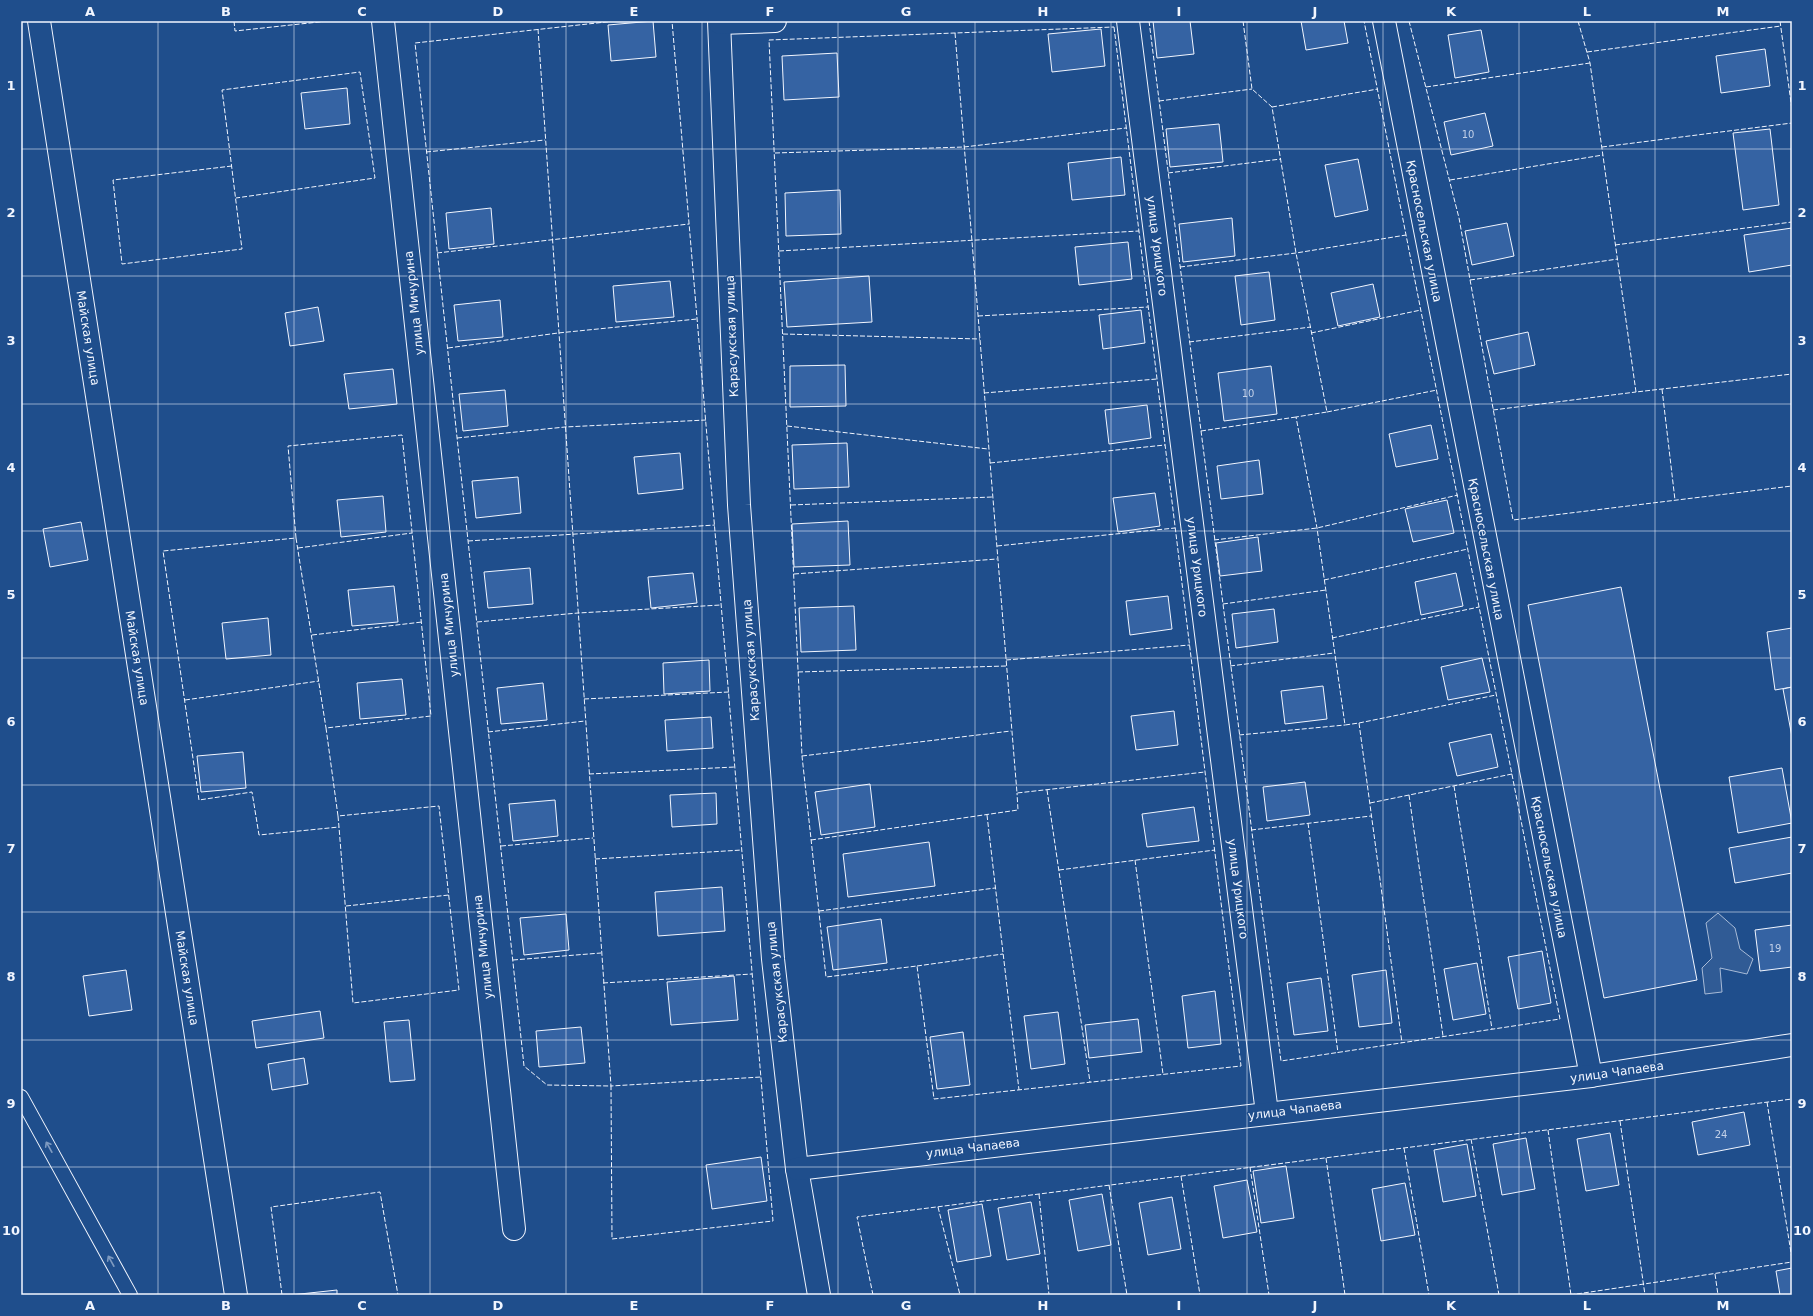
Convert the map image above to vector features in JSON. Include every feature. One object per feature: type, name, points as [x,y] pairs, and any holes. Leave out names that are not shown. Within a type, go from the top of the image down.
[{"type":"street","name":"Майская улица","points":[[39,21],[236,1295]]},
{"type":"street","points":[[719,22],[775,21]]},
{"type":"street","name":"улица Урицкого","points":[[1128,21],[1267,1114]]},
{"type":"street","name":"Красносельская улица","points":[[1384,21],[1590,1076]]},
{"type":"street","name":"улица Мичурина","points":[[388,22],[514,1228]]},
{"type":"street","name":"Карасукская улица","points":[[719,22],[739,505],[773,959],[797,1169],[818,1295]]},
{"type":"street","name":"улица Чапаева","points":[[797,1169],[1590,1076],[1792,1045]]},
{"type":"lane","points":[[21,1097],[130,1295]]},
{"type":"shaded area","points":[[1718,913],[1735,928],[1740,949],[1753,959],[1747,974],[1720,968],[1722,992],[1705,994],[1702,968],[1712,958],[1706,923]]},
{"type":"building","points":[[653,21],[656,57],[611,61],[608,25]]},
{"type":"building","points":[[1153,21],[1190,21],[1194,54],[1157,58]]},
{"type":"building","points":[[1301,21],[1344,21],[1348,43],[1306,50]]},
{"type":"building","points":[[1101,29],[1105,66],[1052,72],[1048,34]]},
{"type":"building","points":[[1481,30],[1489,72],[1455,78],[1448,35]]},
{"type":"building","points":[[1765,49],[1770,86],[1721,93],[1716,56]]},
{"type":"building","points":[[837,53],[839,97],[784,100],[782,56]]},
{"type":"building","points":[[347,88],[350,124],[305,129],[301,93]]},
{"type":"building","points":[[1485,113],[1493,146],[1451,155],[1444,122]]},
{"type":"building","points":[[1219,124],[1223,162],[1170,167],[1166,129]]},
{"type":"building","points":[[1770,129],[1779,205],[1743,210],[1733,133]]},
{"type":"building","points":[[1121,157],[1125,195],[1072,200],[1068,163]]},
{"type":"building","points":[[1358,159],[1368,210],[1335,217],[1325,165]]},
{"type":"building","points":[[840,190],[841,234],[786,236],[785,193]]},
{"type":"building","points":[[491,208],[494,244],[449,249],[446,213]]},
{"type":"building","points":[[1232,218],[1235,256],[1183,262],[1179,224]]},
{"type":"building","points":[[1507,223],[1514,256],[1472,265],[1465,231]]},
{"type":"building","points":[[1792,228],[1792,265],[1749,272],[1744,235]]},
{"type":"building","points":[[1128,242],[1132,279],[1079,285],[1075,247]]},
{"type":"building","points":[[1269,272],[1275,320],[1241,325],[1235,276]]},
{"type":"building","points":[[869,276],[872,322],[787,327],[784,282]]},
{"type":"building","points":[[670,281],[674,317],[616,322],[613,286]]},
{"type":"building","points":[[1373,284],[1380,317],[1338,326],[1331,293]]},
{"type":"building","points":[[500,300],[503,337],[458,341],[454,305]]},
{"type":"building","points":[[318,307],[324,341],[290,346],[285,313]]},
{"type":"building","points":[[1141,310],[1145,343],[1103,349],[1099,315]]},
{"type":"building","points":[[1528,332],[1535,365],[1494,374],[1486,341]]},
{"type":"building","points":[[845,365],[846,406],[790,407],[790,366]]},
{"type":"building","points":[[1271,366],[1277,414],[1224,421],[1218,373]]},
{"type":"building","points":[[393,369],[397,404],[349,409],[344,374]]},
{"type":"building","points":[[505,390],[508,426],[463,431],[459,394]]},
{"type":"building","points":[[1147,405],[1151,438],[1109,444],[1105,410]]},
{"type":"building","points":[[1431,425],[1438,459],[1396,467],[1389,434]]},
{"type":"building","points":[[847,443],[849,487],[794,489],[792,445]]},
{"type":"building","points":[[680,453],[683,489],[638,494],[634,457]]},
{"type":"building","points":[[1259,460],[1263,494],[1221,499],[1217,466]]},
{"type":"building","points":[[518,477],[521,513],[476,518],[472,481]]},
{"type":"building","points":[[1155,493],[1160,526],[1118,532],[1113,498]]},
{"type":"building","points":[[383,496],[386,532],[341,537],[337,500]]},
{"type":"building","points":[[1447,500],[1454,533],[1413,542],[1405,509]]},
{"type":"building","points":[[848,521],[850,565],[794,567],[792,524]]},
{"type":"building","points":[[81,522],[88,560],[50,567],[43,529]]},
{"type":"building","points":[[1258,537],[1262,571],[1220,576],[1216,543]]},
{"type":"building","points":[[530,568],[533,604],[488,608],[484,572]]},
{"type":"building","points":[[693,573],[697,603],[651,608],[648,577]]},
{"type":"building","points":[[1456,573],[1463,606],[1421,615],[1415,582]]},
{"type":"building","points":[[394,586],[398,622],[352,626],[348,590]]},
{"type":"building","points":[[1621,587],[1697,980],[1604,998],[1528,605]]},
{"type":"building","points":[[1168,596],[1172,629],[1130,635],[1126,601]]},
{"type":"building","points":[[854,606],[856,650],[801,652],[799,608]]},
{"type":"building","points":[[1274,609],[1278,642],[1236,648],[1232,614]]},
{"type":"building","points":[[268,618],[271,655],[226,659],[222,623]]},
{"type":"building","points":[[1792,628],[1792,687],[1775,690],[1767,632]]},
{"type":"building","points":[[1482,658],[1490,692],[1448,700],[1441,667]]},
{"type":"building","points":[[709,660],[710,691],[664,694],[663,663]]},
{"type":"building","points":[[402,679],[406,715],[360,719],[357,683]]},
{"type":"building","points":[[543,683],[547,720],[501,724],[497,688]]},
{"type":"building","points":[[1323,686],[1327,719],[1285,724],[1281,691]]},
{"type":"building","points":[[1792,687],[1792,737],[1783,689]]},
{"type":"building","points":[[1174,711],[1178,745],[1136,750],[1131,716]]},
{"type":"building","points":[[711,717],[713,748],[667,751],[665,720]]},
{"type":"building","points":[[1491,734],[1498,767],[1457,776],[1449,743]]},
{"type":"building","points":[[243,752],[246,788],[201,792],[197,756]]},
{"type":"building","points":[[1782,768],[1792,823],[1738,833],[1729,777]]},
{"type":"building","points":[[1305,782],[1310,815],[1267,821],[1263,787]]},
{"type":"building","points":[[870,784],[875,827],[821,835],[815,792]]},
{"type":"building","points":[[716,793],[717,824],[672,827],[670,795]]},
{"type":"building","points":[[555,800],[558,836],[513,841],[509,804]]},
{"type":"building","points":[[1194,807],[1199,841],[1147,847],[1142,814]]},
{"type":"building","points":[[1792,837],[1792,873],[1735,883],[1729,848]]},
{"type":"building","points":[[929,842],[935,886],[848,897],[843,854]]},
{"type":"building","points":[[722,887],[725,931],[658,936],[655,892]]},
{"type":"building","points":[[566,914],[569,950],[524,955],[520,918]]},
{"type":"building","points":[[881,919],[887,963],[833,970],[827,927]]},
{"type":"building","points":[[1792,925],[1792,967],[1760,971],[1755,930]]},
{"type":"building","points":[[1542,951],[1551,1003],[1518,1009],[1508,957]]},
{"type":"building","points":[[1477,963],[1486,1014],[1453,1020],[1444,969]]},
{"type":"building","points":[[126,970],[132,1010],[89,1016],[83,976]]},
{"type":"building","points":[[1386,970],[1392,1023],[1359,1027],[1352,975]]},
{"type":"building","points":[[734,976],[738,1020],[671,1025],[667,982]]},
{"type":"building","points":[[1321,978],[1328,1031],[1294,1035],[1287,983]]},
{"type":"building","points":[[1215,991],[1221,1044],[1188,1048],[1182,996]]},
{"type":"building","points":[[320,1011],[324,1038],[256,1048],[252,1021]]},
{"type":"building","points":[[1058,1012],[1065,1064],[1031,1069],[1024,1016]]},
{"type":"building","points":[[1138,1019],[1142,1052],[1089,1058],[1085,1025]]},
{"type":"building","points":[[409,1020],[415,1080],[390,1082],[384,1022]]},
{"type":"building","points":[[581,1027],[585,1063],[539,1067],[536,1031]]},
{"type":"building","points":[[963,1032],[970,1085],[937,1089],[930,1037]]},
{"type":"building","points":[[304,1058],[308,1084],[272,1090],[268,1064]]},
{"type":"building","points":[[1744,1112],[1750,1145],[1698,1155],[1692,1122]]},
{"type":"building","points":[[1610,1133],[1619,1185],[1586,1191],[1577,1139]]},
{"type":"building","points":[[1526,1138],[1535,1189],[1502,1195],[1493,1144]]},
{"type":"building","points":[[1467,1144],[1476,1196],[1443,1202],[1434,1150]]},
{"type":"building","points":[[761,1157],[767,1201],[712,1209],[706,1165]]},
{"type":"building","points":[[1286,1166],[1294,1218],[1261,1223],[1253,1171]]},
{"type":"building","points":[[1247,1180],[1257,1232],[1223,1238],[1214,1186]]},
{"type":"building","points":[[1405,1183],[1415,1235],[1381,1241],[1372,1189]]},
{"type":"building","points":[[1102,1194],[1111,1245],[1078,1251],[1069,1200]]},
{"type":"building","points":[[1172,1197],[1181,1249],[1148,1255],[1139,1203]]},
{"type":"building","points":[[1031,1202],[1040,1254],[1007,1260],[998,1208]]},
{"type":"building","points":[[982,1204],[991,1256],[957,1262],[948,1210]]},
{"type":"building","points":[[1792,1268],[1792,1295],[1780,1295],[1776,1271]]},
{"type":"building","points":[[337,1290],[337,1295],[291,1295]]},
{"type":"fence","points":[[234,21],[235,31],[328,21]]},
{"type":"fence","points":[[615,21],[415,43],[524,1066],[547,1085],[611,1086],[612,1239],[773,1221],[672,21]]},
{"type":"fence","points":[[1149,21],[1281,1061],[1560,1019],[1364,21]]},
{"type":"fence","points":[[1243,21],[1252,89],[1272,107],[1296,253],[1327,412],[1296,417],[1317,528],[1345,725],[1359,723],[1402,1043]]},
{"type":"fence","points":[[1409,21],[1459,218],[1513,520],[1792,486]]},
{"type":"fence","points":[[1578,21],[1590,63],[1636,392],[1792,374]]},
{"type":"fence","points":[[1780,21],[1792,110]]},
{"type":"fence","points":[[1587,52],[1781,26]]},
{"type":"fence","points":[[1114,27],[1241,1066],[934,1099],[917,966],[826,977],[802,756],[769,40],[1114,27]]},
{"type":"fence","points":[[538,29],[611,1086],[761,1077]]},
{"type":"fence","points":[[955,33],[1017,793],[1205,772]]},
{"type":"fence","points":[[1426,87],[1590,63]]},
{"type":"fence","points":[[232,166],[113,180],[122,264],[242,249],[234,189],[232,170],[230,150],[222,90],[360,72],[375,178],[236,198]]},
{"type":"fence","points":[[1159,101],[1252,89]]},
{"type":"fence","points":[[1272,107],[1378,89]]},
{"type":"fence","points":[[1602,147],[1792,123]]},
{"type":"fence","points":[[775,153],[964,147],[1126,128]]},
{"type":"fence","points":[[426,152],[545,140]]},
{"type":"fence","points":[[1450,180],[1603,155]]},
{"type":"fence","points":[[1168,173],[1281,159]]},
{"type":"fence","points":[[1615,245],[1792,222]]},
{"type":"fence","points":[[437,253],[689,224]]},
{"type":"fence","points":[[779,251],[1139,231]]},
{"type":"fence","points":[[1180,267],[1296,253],[1406,235]]},
{"type":"fence","points":[[1470,280],[1618,259]]},
{"type":"fence","points":[[978,316],[1148,307]]},
{"type":"fence","points":[[1311,333],[1421,310]]},
{"type":"fence","points":[[448,348],[558,333],[697,319]]},
{"type":"fence","points":[[1189,342],[1311,327]]},
{"type":"fence","points":[[783,334],[980,339]]},
{"type":"fence","points":[[984,393],[1157,379]]},
{"type":"fence","points":[[1662,389],[1675,500]]},
{"type":"fence","points":[[1327,412],[1437,390]]},
{"type":"fence","points":[[1493,410],[1636,392]]},
{"type":"fence","points":[[1201,431],[1296,417]]},
{"type":"fence","points":[[457,438],[565,427],[706,420]]},
{"type":"fence","points":[[787,426],[988,449]]},
{"type":"fence","points":[[338,816],[339,827],[353,1003],[459,990],[439,806],[338,816],[326,728],[431,716],[402,435],[288,446],[296,538],[163,551],[199,800],[252,792],[259,835],[339,827]]},
{"type":"fence","points":[[990,463],[1165,445]]},
{"type":"fence","points":[[1214,540],[1317,528],[1458,495]]},
{"type":"fence","points":[[791,505],[992,497]]},
{"type":"fence","points":[[468,541],[715,525]]},
{"type":"fence","points":[[997,546],[1175,528]]},
{"type":"fence","points":[[298,548],[412,533]]},
{"type":"fence","points":[[296,538],[326,728]]},
{"type":"fence","points":[[1324,580],[1468,549]]},
{"type":"fence","points":[[794,574],[997,559]]},
{"type":"fence","points":[[1223,604],[1326,590]]},
{"type":"fence","points":[[477,622],[578,613],[721,605]]},
{"type":"fence","points":[[1332,638],[1479,607]]},
{"type":"fence","points":[[312,635],[422,622]]},
{"type":"fence","points":[[1006,660],[1190,645]]},
{"type":"fence","points":[[1230,666],[1334,653]]},
{"type":"fence","points":[[798,672],[1006,666]]},
{"type":"fence","points":[[185,700],[319,681]]},
{"type":"fence","points":[[584,699],[729,692]]},
{"type":"fence","points":[[1359,723],[1496,695]]},
{"type":"fence","points":[[488,732],[585,721]]},
{"type":"fence","points":[[1239,735],[1345,725]]},
{"type":"fence","points":[[802,756],[1011,731]]},
{"type":"fence","points":[[589,774],[735,767]]},
{"type":"fence","points":[[1370,803],[1512,774]]},
{"type":"fence","points":[[1454,786],[1492,1029]]},
{"type":"fence","points":[[1047,790],[1090,1082]]},
{"type":"fence","points":[[811,840],[1018,810],[1017,793]]},
{"type":"fence","points":[[1409,795],[1443,1036]]},
{"type":"fence","points":[[987,815],[1019,1090]]},
{"type":"fence","points":[[1251,830],[1371,816]]},
{"type":"fence","points":[[1308,823],[1338,1053]]},
{"type":"fence","points":[[501,846],[593,838]]},
{"type":"fence","points":[[595,859],[742,850]]},
{"type":"fence","points":[[1059,870],[1215,850]]},
{"type":"fence","points":[[1135,860],[1163,1074]]},
{"type":"fence","points":[[819,911],[995,888]]},
{"type":"fence","points":[[346,906],[449,895]]},
{"type":"fence","points":[[513,960],[601,953]]},
{"type":"fence","points":[[917,966],[1003,954]]},
{"type":"fence","points":[[603,983],[752,974]]},
{"type":"fence","points":[[873,1295],[857,1217],[1792,1099]]},
{"type":"fence","points":[[1767,1102],[1792,1259]]},
{"type":"fence","points":[[1620,1121],[1645,1295]]},
{"type":"fence","points":[[1548,1130],[1571,1295]]},
{"type":"fence","points":[[1471,1139],[1499,1295]]},
{"type":"fence","points":[[1404,1148],[1429,1295]]},
{"type":"fence","points":[[1326,1158],[1345,1295]]},
{"type":"fence","points":[[1250,1167],[1269,1295]]},
{"type":"fence","points":[[1181,1176],[1200,1295]]},
{"type":"fence","points":[[1109,1185],[1127,1295]]},
{"type":"fence","points":[[282,1295],[271,1207],[380,1192],[398,1295]]},
{"type":"fence","points":[[1039,1194],[1049,1295]]},
{"type":"fence","points":[[938,1207],[960,1295]]},
{"type":"fence","points":[[1570,1295],[1792,1262]]},
{"type":"fence","points":[[1715,1274],[1718,1295]]}]
